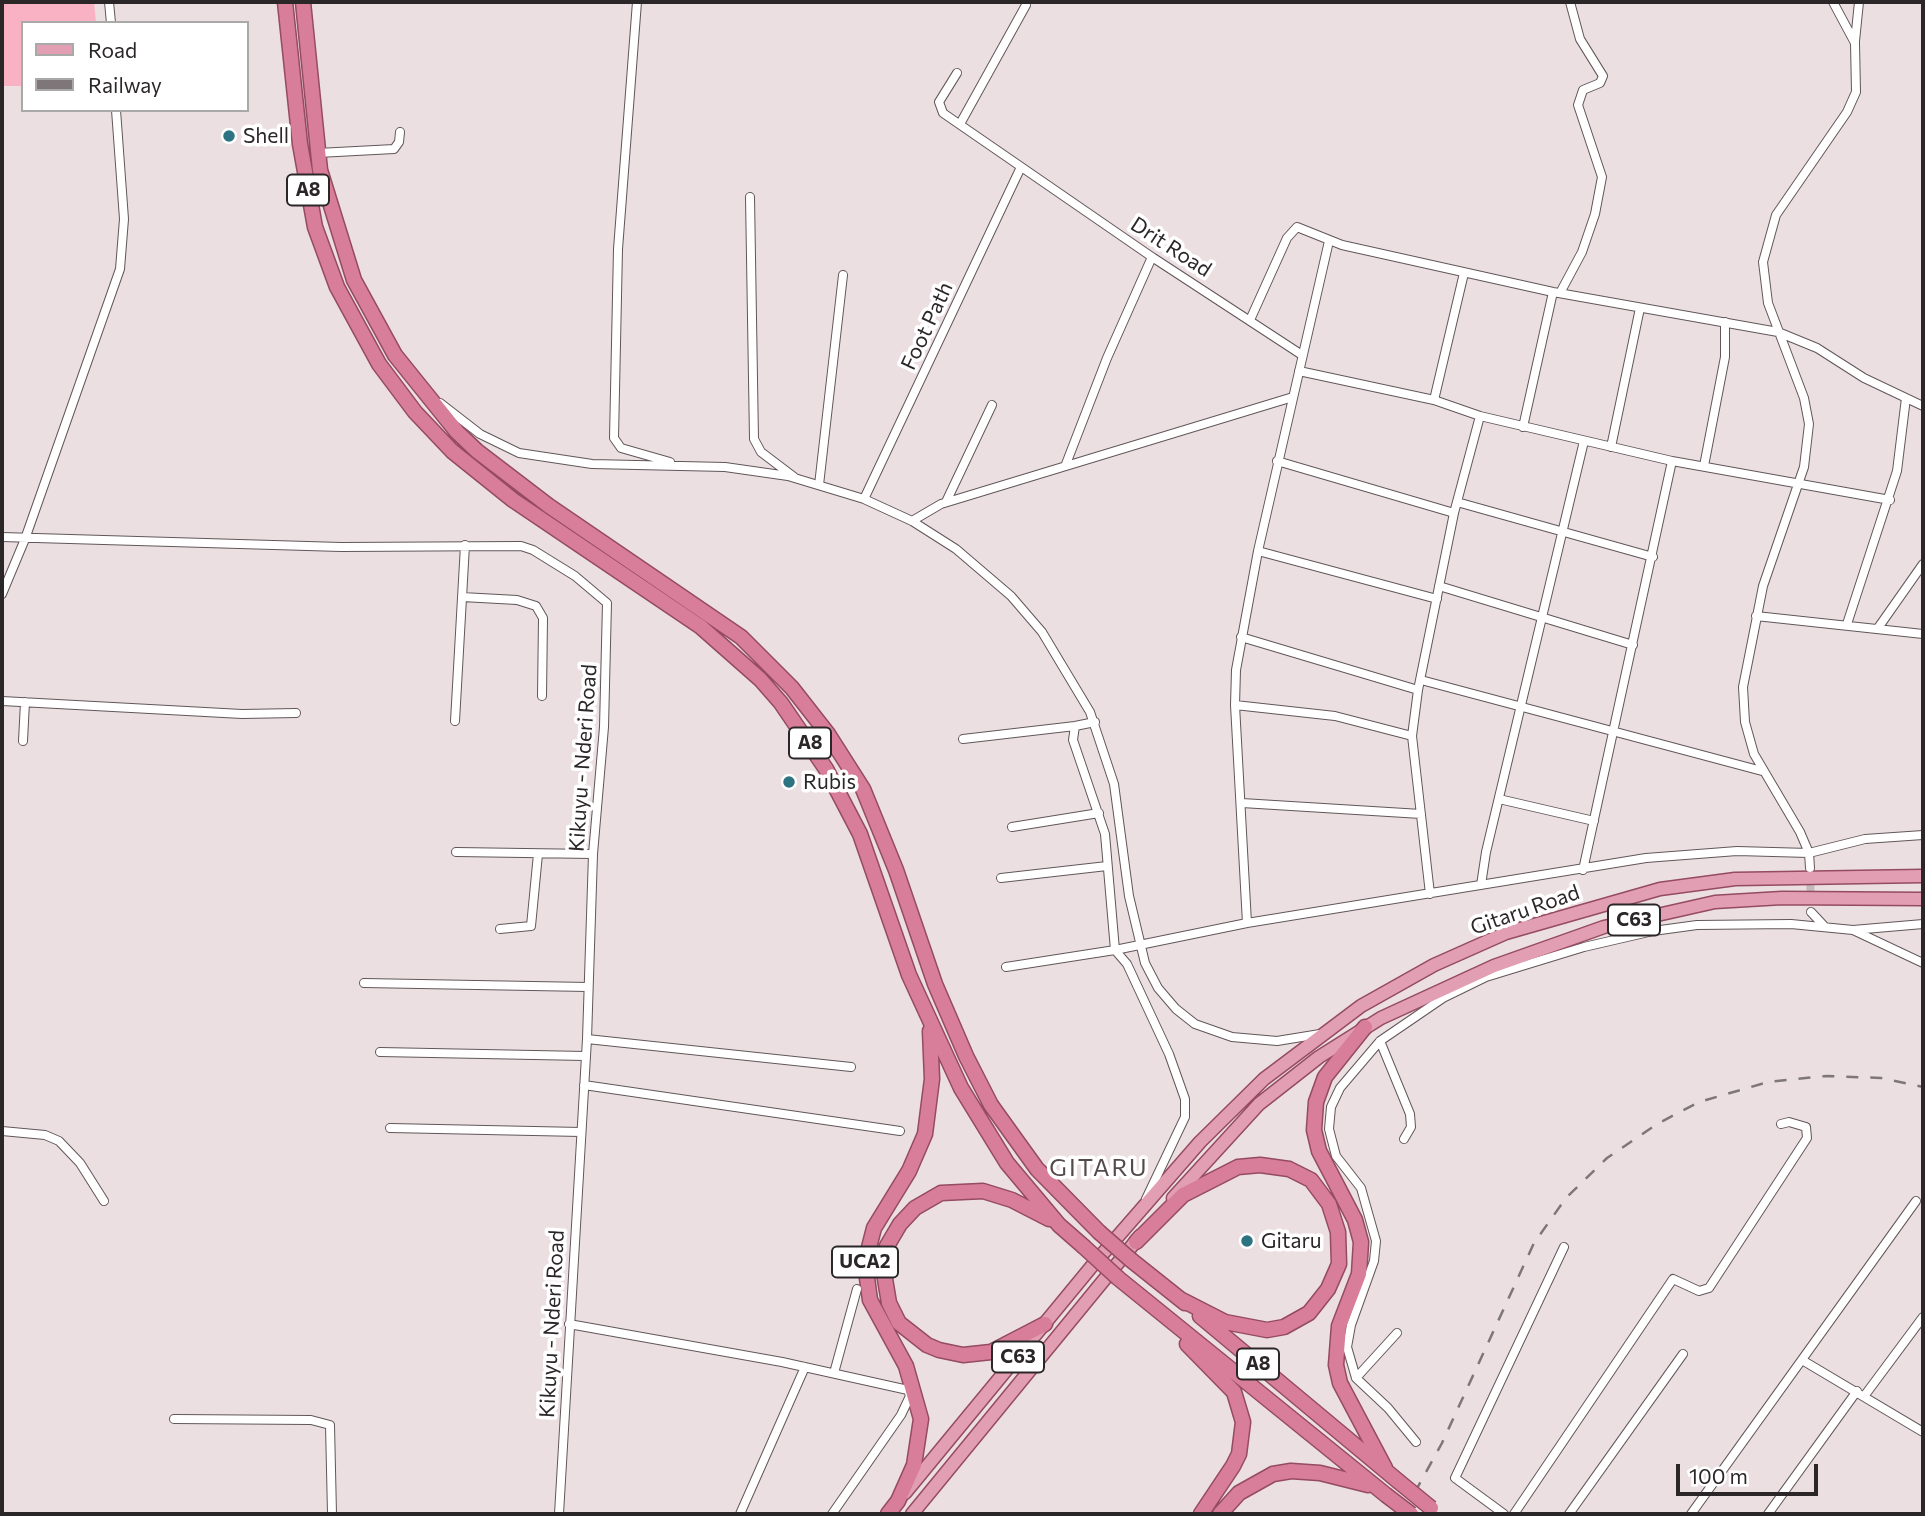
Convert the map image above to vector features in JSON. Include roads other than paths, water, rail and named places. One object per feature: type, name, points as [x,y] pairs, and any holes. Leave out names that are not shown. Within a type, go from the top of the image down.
[{"type":"highway","name":"A8","points":[[285,2],[300,144],[315,227],[337,288],[379,364],[415,412],[452,451],[513,500],[701,627],[760,679],[781,703],[826,769],[860,834],[909,975],[929,1022],[984,1128],[1007,1163],[1059,1226],[1118,1278],[1411,1514]]},
{"type":"highway","name":"A8","points":[[303,2],[318,153],[330,206],[354,280],[395,355],[457,432],[485,457],[549,506],[741,637],[792,688],[828,734],[863,789],[896,870],[934,984],[991,1105],[1037,1169],[1131,1260],[1435,1511]]},
{"type":"highway","name":"UCA2","points":[[888,1514],[898,1501],[918,1450],[919,1404],[906,1366],[874,1311],[867,1290],[865,1263],[874,1228],[909,1171],[929,1120],[932,1079],[929,1022]]},
{"type":"highway","name":"C63","points":[[1365,1027],[1325,1077],[1316,1102],[1314,1129],[1319,1151],[1355,1220],[1361,1242],[1359,1273],[1338,1336],[1336,1365],[1340,1383],[1385,1468]]},
{"type":"highway","points":[[1136,1242],[1183,1195],[1238,1167],[1260,1165],[1289,1169],[1311,1180],[1329,1203],[1338,1232],[1339,1264],[1328,1289],[1310,1313],[1284,1326],[1267,1330],[1225,1322],[1180,1299]]},
{"type":"highway","points":[[1045,1324],[990,1352],[963,1355],[939,1350],[916,1338],[899,1323],[886,1290],[885,1260],[892,1236],[906,1216],[925,1201],[955,1190],[983,1191],[999,1195],[1059,1226]]},
{"type":"highway","points":[[1162,1313],[1234,1392],[1241,1410],[1243,1435],[1239,1454],[1225,1481],[1201,1514]]},
{"type":"highway","points":[[1220,1514],[1239,1493],[1273,1474],[1291,1471],[1320,1473],[1373,1486]]},
{"type":"main road","name":"Gitaru Road","points":[[1139,1213],[1200,1142],[1264,1079],[1320,1034],[1379,995],[1458,954],[1533,923],[1660,890],[1735,879],[1923,876]]},
{"type":"main road","name":"Gitaru Road","points":[[1365,1027],[1423,997],[1494,966],[1604,927],[1715,902],[1782,898],[1923,899]]},
{"type":"main road","name":"C63","points":[[912,1514],[1136,1242],[1259,1104],[1310,1064],[1365,1027]]},
{"type":"main road","name":"C63","points":[[898,1501],[1139,1213]]},
{"type":"street","points":[[109,2],[111,21]]},
{"type":"street","points":[[637,2],[618,248],[614,438],[621,448],[679,465]]},
{"type":"street","points":[[1522,427],[1557,293],[1582,252],[1595,214],[1602,177],[1578,100],[1583,90],[1600,83],[1603,76],[1581,43],[1570,2]]},
{"type":"street","points":[[1833,2],[1855,43]]},
{"type":"street","points":[[1810,869],[1809,853],[1800,832],[1762,771],[1748,738],[1743,704],[1745,670],[1756,616],[1798,485],[1807,448],[1807,410],[1778,332],[1764,283],[1763,262],[1776,215],[1853,101],[1857,75],[1855,43],[1859,2]]},
{"type":"street","points":[[960,124],[1026,5]]},
{"type":"street","name":"Drit Road","points":[[957,73],[939,102],[943,113],[1152,257],[1302,355]]},
{"type":"street","points":[[2,594],[110,300],[122,256],[124,219],[116,112]]},
{"type":"street","points":[[318,153],[394,149],[399,142],[400,132]]},
{"type":"street","name":"Foot Path","points":[[864,499],[1021,167]]},
{"type":"street","points":[[750,197],[754,439],[761,452],[796,478]]},
{"type":"street","points":[[1250,320],[1293,228],[1297,227],[1329,241],[1464,273],[1557,293],[1778,332],[1817,348],[1864,378],[1923,406]]},
{"type":"street","points":[[1247,923],[1235,705],[1241,637],[1277,461],[1329,241]]},
{"type":"street","points":[[1066,464],[1107,358],[1152,257]]},
{"type":"street","points":[[1434,400],[1464,273]]},
{"type":"street","points":[[819,485],[843,275]]},
{"type":"street","points":[[1611,447],[1640,308]]},
{"type":"street","points":[[1704,466],[1725,356],[1725,322]]},
{"type":"street","points":[[395,355],[430,394],[463,422],[505,449],[536,458],[592,464],[742,469],[796,478],[864,499],[912,522],[956,549],[1011,596],[1042,632],[1070,674],[1095,722],[1119,806],[1129,896],[1140,943],[1145,963],[1158,988],[1176,1009],[1195,1024],[1232,1037],[1277,1041],[1320,1034]]},
{"type":"street","points":[[1299,371],[1434,400],[1522,427],[1672,461],[1889,500]]},
{"type":"street","points":[[912,522],[946,502],[1293,397]]},
{"type":"street","points":[[1847,624],[1889,500],[1904,432],[1906,398]]},
{"type":"street","points":[[946,502],[992,405]]},
{"type":"street","points":[[1430,894],[1412,736],[1418,690],[1454,513],[1480,416]]},
{"type":"street","points":[[1481,885],[1486,852],[1584,441]]},
{"type":"street","points":[[1277,461],[1454,513]]},
{"type":"street","points":[[1583,870],[1672,461]]},
{"type":"street","points":[[1457,502],[1653,557]]},
{"type":"street","name":"Kikuyu - Nderi Road","points":[[2,537],[341,547],[508,545],[533,550],[575,576],[607,603],[604,727],[593,854],[587,1039],[559,1514]]},
{"type":"street","points":[[455,721],[465,545]]},
{"type":"street","points":[[1258,551],[1437,599]]},
{"type":"street","points":[[1878,628],[1923,564]]},
{"type":"street","points":[[1439,586],[1633,645]]},
{"type":"street","points":[[462,597],[517,600],[536,606],[543,618],[542,696]]},
{"type":"street","points":[[1756,616],[1923,634]]},
{"type":"street","points":[[1241,637],[1418,690]]},
{"type":"street","points":[[1421,680],[1762,771]]},
{"type":"street","points":[[2,701],[242,714],[296,713]]},
{"type":"street","points":[[23,741],[25,702]]},
{"type":"street","points":[[1235,705],[1335,716],[1412,736]]},
{"type":"street","points":[[963,739],[1095,722]]},
{"type":"street","points":[[1075,726],[1073,740],[1099,813],[1106,844],[1115,950],[1127,964],[1170,1054],[1185,1099],[1185,1117],[1175,1142],[1139,1213]]},
{"type":"street","points":[[1499,799],[1594,821]]},
{"type":"street","points":[[1242,803],[1421,814]]},
{"type":"street","points":[[1012,827],[1099,813]]},
{"type":"street","points":[[1006,967],[1115,950],[1247,923],[1646,858],[1737,851],[1809,853],[1865,839],[1923,835]]},
{"type":"street","points":[[456,852],[593,854]]},
{"type":"street","points":[[500,929],[531,926],[538,853]]},
{"type":"street","points":[[1001,878],[1107,866]]},
{"type":"street","points":[[1811,912],[1825,927]]},
{"type":"street","points":[[1416,1442],[1388,1408],[1356,1378],[1347,1347],[1351,1325],[1374,1261],[1376,1241],[1361,1188],[1336,1156],[1329,1129],[1331,1107],[1339,1088],[1380,1041],[1443,998],[1486,977],[1584,947],[1697,925],[1791,924],[1853,930],[1923,924]]},
{"type":"street","points":[[1853,930],[1923,963]]},
{"type":"street","points":[[364,983],[588,987]]},
{"type":"street","points":[[587,1039],[851,1067]]},
{"type":"street","points":[[1380,1041],[1410,1114],[1411,1127],[1404,1139]]},
{"type":"street","points":[[380,1052],[585,1056]]},
{"type":"street","points":[[583,1085],[900,1131]]},
{"type":"street","points":[[1514,1514],[1673,1279],[1699,1291],[1709,1288],[1808,1138],[1806,1127],[1789,1122],[1781,1124]]},
{"type":"street","points":[[390,1128],[581,1132]]},
{"type":"street","points":[[2,1131],[45,1135],[58,1141],[80,1163],[104,1201]]},
{"type":"street","points":[[1691,1514],[1916,1201]]},
{"type":"street","points":[[1504,1514],[1455,1478],[1564,1247]]},
{"type":"street","points":[[834,1373],[858,1289]]},
{"type":"street","points":[[1768,1514],[1923,1317]]},
{"type":"street","points":[[569,1324],[805,1367],[908,1390],[910,1396],[832,1514]]},
{"type":"street","points":[[1356,1378],[1396,1333]]},
{"type":"street","points":[[1569,1514],[1683,1354]]},
{"type":"street","points":[[1802,1360],[1923,1432]]},
{"type":"street","points":[[740,1514],[805,1367]]},
{"type":"street","points":[[174,1419],[311,1420],[330,1425],[332,1514]]},
{"type":"tunnel","points":[[1810,873],[1811,912]]},
{"type":"railway","points":[[1403,1514],[1442,1443],[1534,1243],[1566,1198],[1607,1158],[1657,1124],[1699,1102],[1768,1082],[1826,1076],[1881,1078],[1923,1087]]},
{"type":"place","name":"Shell","points":[[229,136]]},
{"type":"place","name":"Rubis","points":[[789,782]]},
{"type":"place","name":"Gitaru","points":[[1247,1241]]},
{"type":"district","name":"GITARU","points":[[1099,1168]]}]
